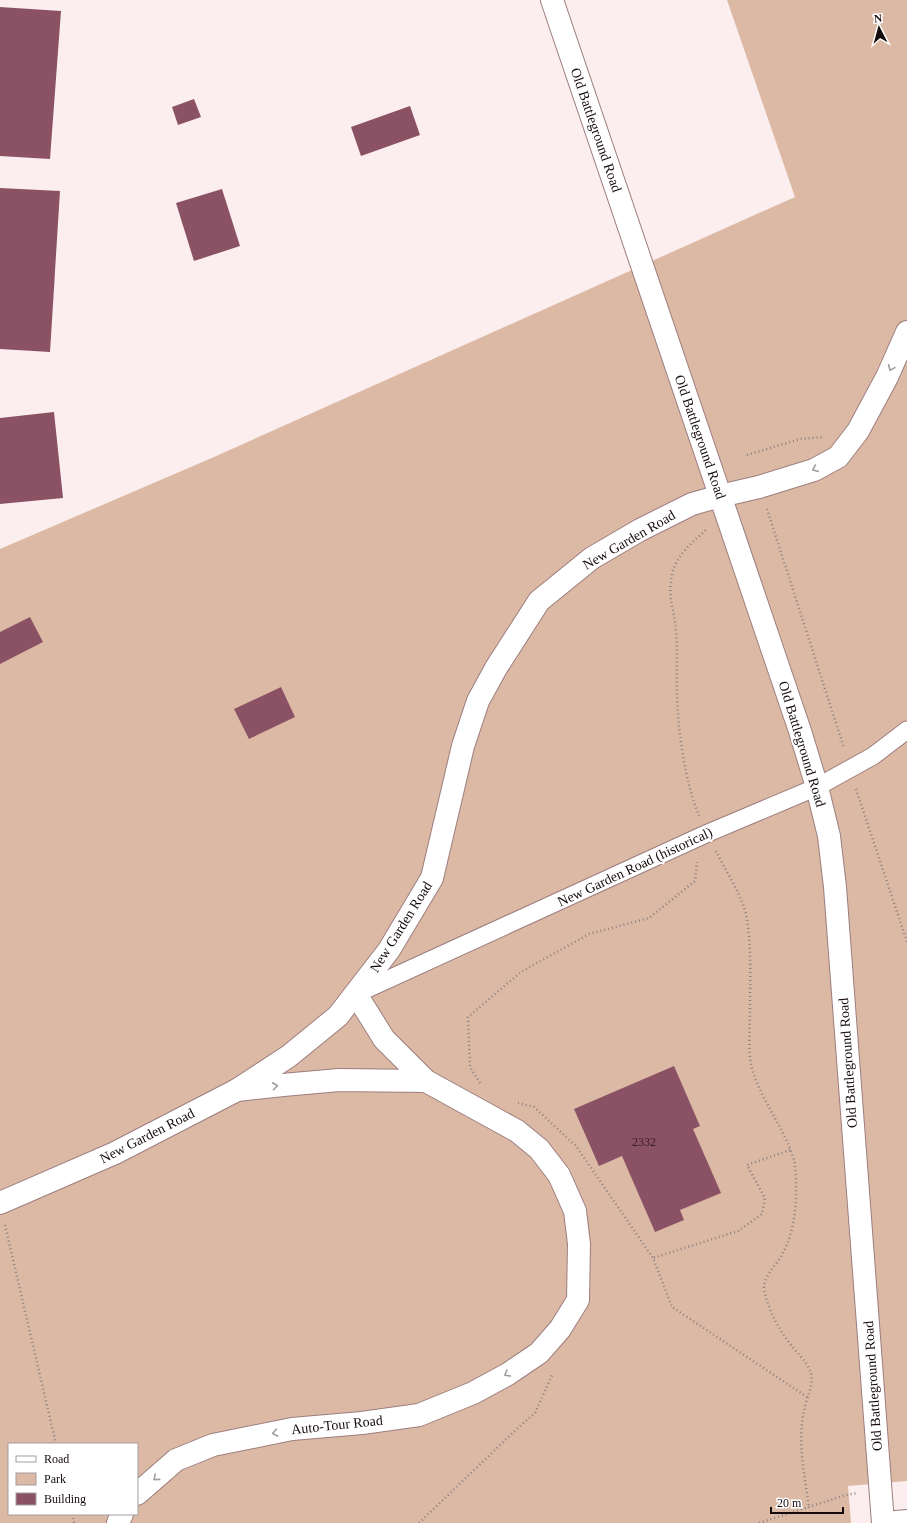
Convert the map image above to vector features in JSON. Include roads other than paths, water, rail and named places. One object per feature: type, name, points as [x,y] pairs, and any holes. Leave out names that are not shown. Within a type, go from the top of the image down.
[{"type":"street","name":"Old Battleground Road","points":[[552,0],[800,731],[817,787],[829,836],[835,887],[884,1523]]},
{"type":"street","points":[[720,496],[759,487],[814,470],[838,457],[854,437],[887,377],[907,332]]},
{"type":"street","name":"New Garden Road","points":[[2,1211],[237,1090],[289,1056],[338,1016],[389,950],[432,878],[462,746],[478,701],[496,668],[539,601],[592,558],[640,530],[692,504],[720,496]]},
{"type":"street","name":"New Garden Road (historical)","points":[[356,994],[703,835],[817,787],[872,756],[907,730]]},
{"type":"street","points":[[356,994],[384,1039],[426,1081]]},
{"type":"street","points":[[237,1090],[338,1080],[426,1081]]},
{"type":"street","name":"Auto-Tour Road","points":[[138,1493],[176,1460],[213,1445],[292,1429],[362,1424],[418,1415],[473,1393],[508,1374],[539,1353],[560,1329],[578,1300],[577,1273],[579,1244],[575,1211],[559,1176],[539,1149],[517,1131],[426,1081]]},
{"type":"street","points":[[884,1523],[907,1520]]}]
